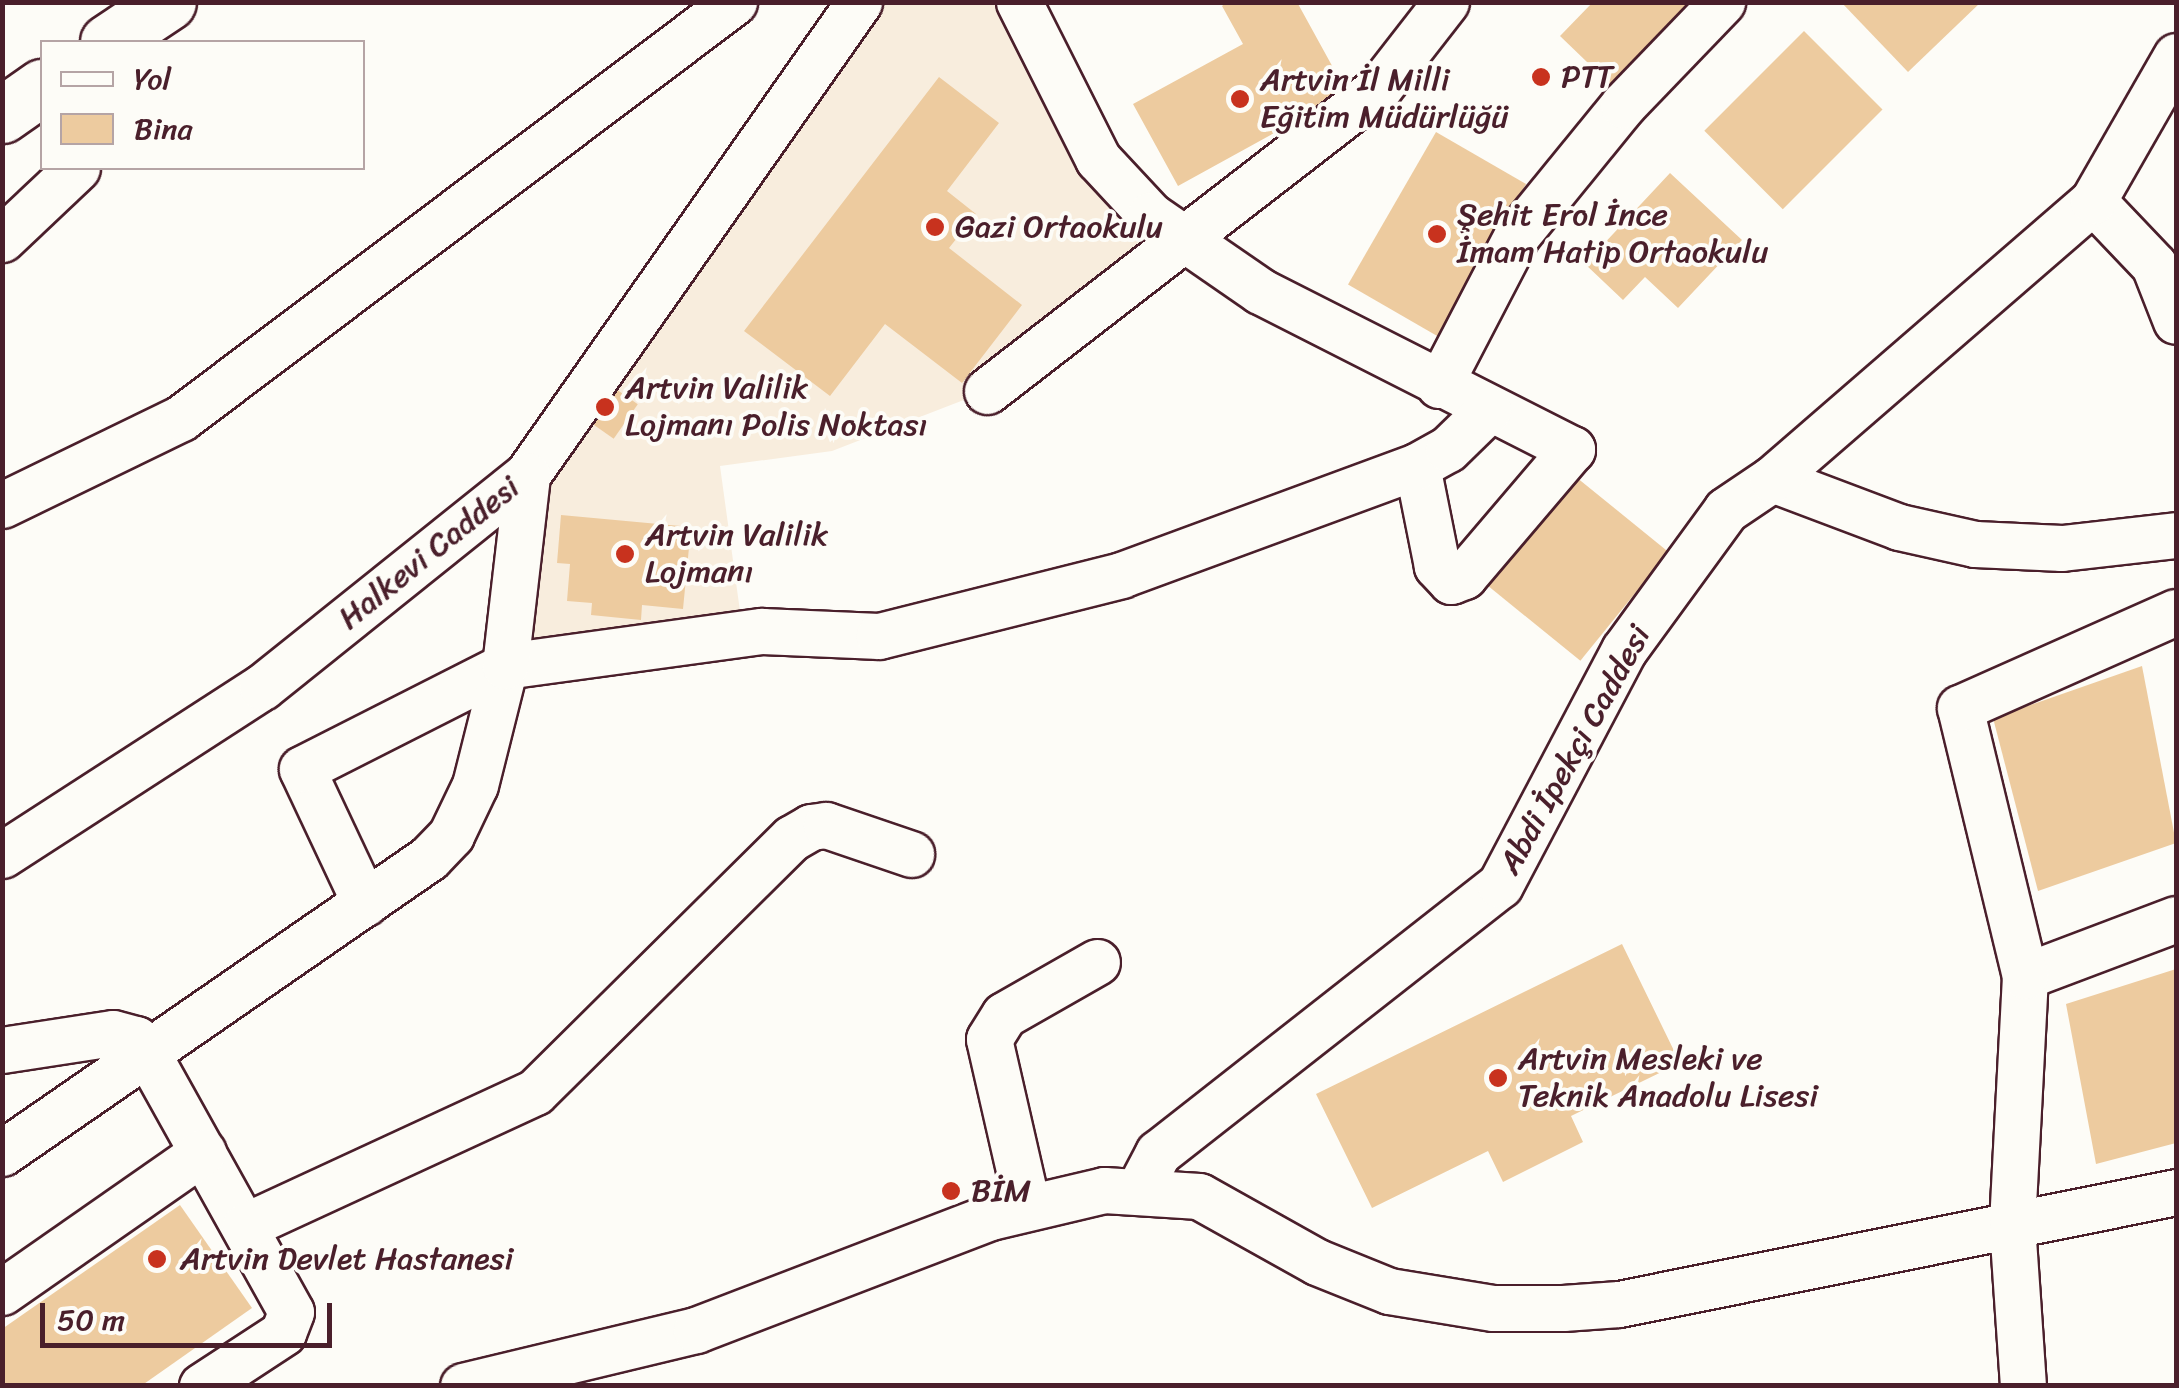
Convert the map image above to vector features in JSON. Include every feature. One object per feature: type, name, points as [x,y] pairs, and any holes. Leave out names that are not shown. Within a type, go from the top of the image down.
[{"type":"main road","points":[[112,40],[163,17]]},
{"type":"main road","points":[[2,115],[40,88]]},
{"type":"street","points":[[2,505],[182,418],[734,2]]},
{"type":"street","name":"Halkevi Caddesi","points":[[2,855],[262,687],[527,475],[859,2]]},
{"type":"street","points":[[1019,2],[1098,159],[1121,190],[1260,291],[1439,386],[1572,449],[1464,576],[1452,581],[1437,566],[1417,466]]},
{"type":"street","points":[[986,391],[1187,240],[1378,88],[1446,2]]},
{"type":"street","points":[[1439,386],[1517,235],[1623,105],[1722,2]]},
{"type":"street","name":"Abdi İpekçi Caddesi","points":[[1139,1189],[1158,1152],[1500,885],[1624,650],[1726,510],[1772,479],[2093,201],[2176,56]]},
{"type":"street","points":[[2,239],[75,170]]},
{"type":"street","points":[[2093,201],[2154,265],[2176,321]]},
{"type":"street","points":[[365,903],[302,770],[505,666],[743,633],[879,636],[1121,575],[1417,466],[1448,449],[1488,410]]},
{"type":"street","points":[[2,1152],[429,858],[465,814],[505,666],[527,475]]},
{"type":"street","points":[[1772,479],[1899,527],[1974,544],[2062,548],[2176,535]]},
{"type":"street","points":[[2024,1386],[2012,1224],[2025,976],[1960,708],[2176,612]]},
{"type":"street","points":[[245,1226],[535,1092],[792,838],[811,827],[826,825],[911,854]]},
{"type":"street","points":[[2025,976],[2176,918]]},
{"type":"street","points":[[1026,1205],[989,1039],[1004,1015],[1098,962]]},
{"type":"street","points":[[2,1050],[113,1033],[136,1040],[147,1053],[287,1301],[289,1324],[202,1386]]},
{"type":"street","points":[[2,1292],[203,1152]]},
{"type":"street","points":[[464,1386],[711,1326],[1026,1205],[1139,1189],[1198,1196],[1318,1262],[1388,1291],[1493,1308],[1619,1304],[2176,1192]]},
{"type":"shaded area","name":"Gazi Ortaokulu","points":[[859,3],[1019,3],[1076,118],[1187,240],[987,391],[832,451],[720,466],[743,633],[505,666],[527,475]]},
{"type":"building","name":"Artvin İl Milli Eğitim Müdürlüğü","points":[[1227,2],[1297,2],[1347,93],[1178,186],[1133,104],[1243,44],[1222,6]]},
{"type":"building","points":[[1593,2],[1696,2],[1614,88],[1560,36]]},
{"type":"building","points":[[1841,2],[1981,2],[1908,72]]},
{"type":"building","points":[[1804,31],[1882,109],[1783,209],[1704,131]]},
{"type":"building","name":"Gazi Ortaokulu","points":[[939,77],[999,123],[947,191],[976,214],[949,248],[1022,305],[962,383],[885,324],[830,396],[744,331]]},
{"type":"building","name":"Şehit Erol İnce İmam Hatip Ortaokulu","points":[[1436,132],[1526,184],[1438,336],[1348,284]]},
{"type":"building","points":[[1670,173],[1742,240],[1678,308],[1645,277],[1623,300],[1585,264]]},
{"type":"building","name":"Artvin Valilik Lojmanı Polis Noktası","points":[[596,375],[638,404],[614,439],[572,409]]},
{"type":"building","points":[[1576,477],[1668,552],[1580,661],[1488,586]]},
{"type":"building","name":"Artvin Valilik Lojmanı","points":[[561,515],[691,527],[683,609],[642,605],[641,620],[591,615],[592,603],[567,601],[570,564],[557,563]]},
{"type":"building","points":[[2142,666],[2176,843],[2038,891],[1993,718]]},
{"type":"building","name":"Artvin Mesleki ve Teknik Anadolu Lisesi","points":[[1622,944],[1680,1063],[1571,1116],[1583,1142],[1503,1182],[1488,1151],[1372,1208],[1316,1094]]},
{"type":"building","points":[[2176,969],[2176,1143],[2096,1164],[2066,1004]]},
{"type":"building","points":[[180,1205],[252,1308],[141,1386],[2,1386],[2,1329]]},
{"type":"place","name":"PTT","points":[[1541,77]]},
{"type":"place","name":"Artvin İl Milli Eğitim Müdürlüğü","points":[[1240,99]]},
{"type":"place","name":"Gazi Ortaokulu","points":[[935,227]]},
{"type":"place","name":"Şehit Erol İnce İmam Hatip Ortaokulu","points":[[1437,234]]},
{"type":"place","name":"Artvin Valilik Lojmanı Polis Noktası","points":[[605,407]]},
{"type":"place","name":"Artvin Valilik Lojmanı","points":[[625,554]]},
{"type":"place","name":"Artvin Mesleki ve Teknik Anadolu Lisesi","points":[[1498,1078]]},
{"type":"place","name":"BİM","points":[[951,1191]]},
{"type":"place","name":"Artvin Devlet Hastanesi","points":[[157,1259]]}]
